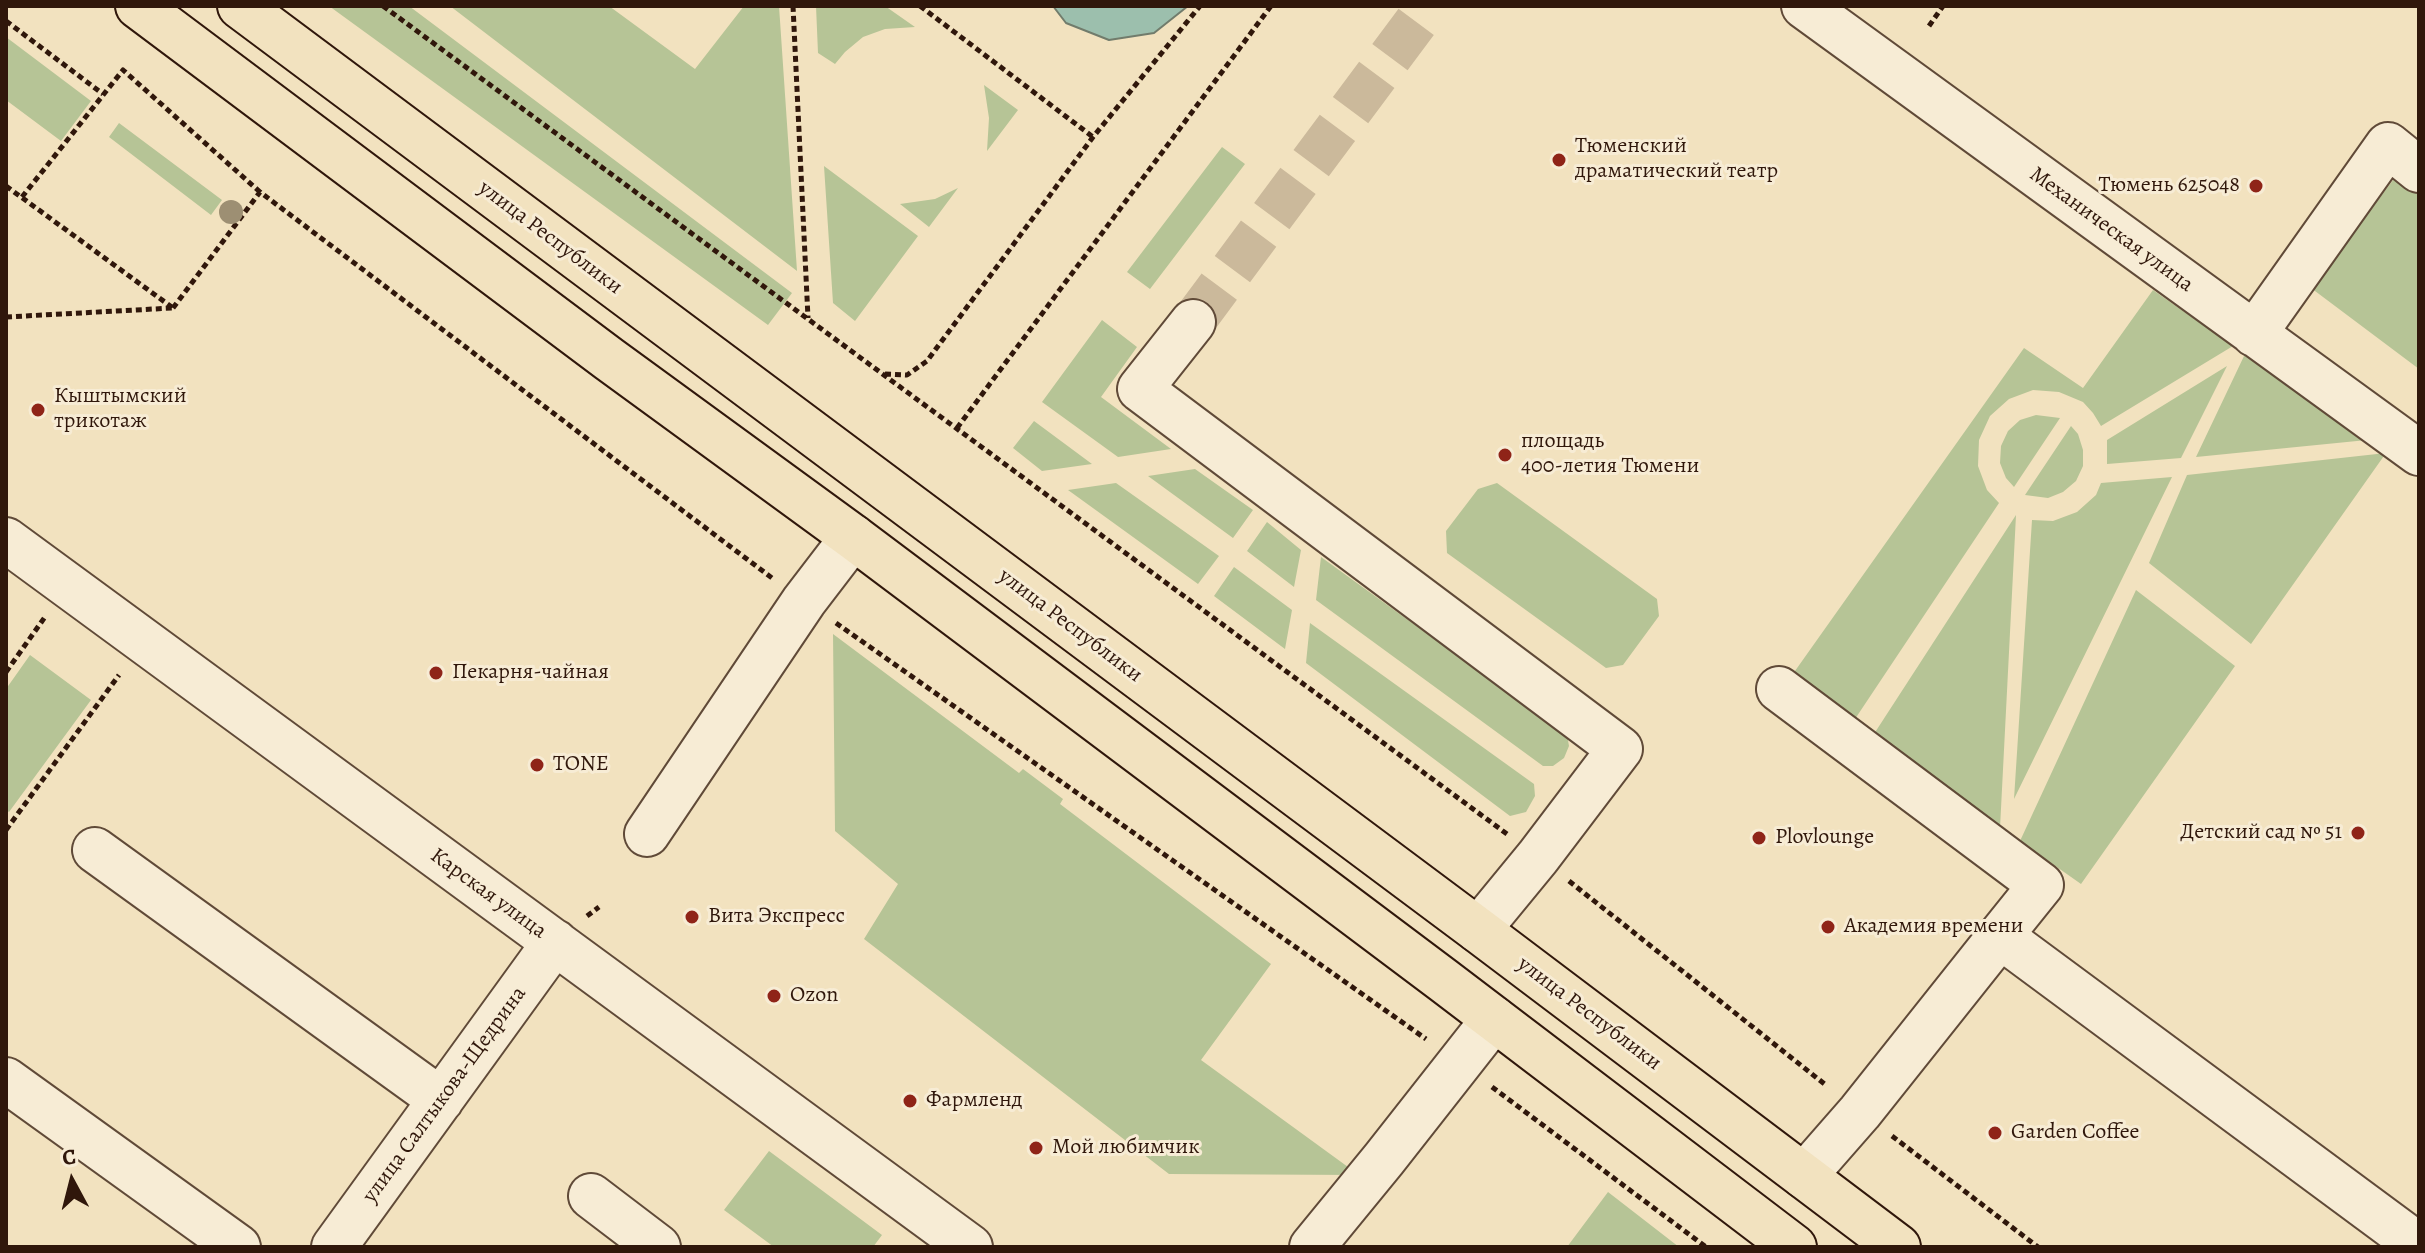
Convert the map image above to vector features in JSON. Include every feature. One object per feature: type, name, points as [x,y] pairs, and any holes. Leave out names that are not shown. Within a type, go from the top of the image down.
[{"type":"main road","points":[[138,6],[609,359],[853,537],[1794,1247]]},
{"type":"main road","name":"улица Республики","points":[[240,6],[1898,1247]]},
{"type":"street","name":"Механическая улица","points":[[1804,6],[2419,453]]},
{"type":"street","points":[[2254,334],[2388,145],[2419,170]]},
{"type":"street","points":[[1193,322],[1140,389],[1620,749],[1478,930]]},
{"type":"street","points":[[647,834],[804,601],[853,537]]},
{"type":"street","name":"Карская улица","points":[[6,540],[970,1247]]},
{"type":"street","points":[[1779,689],[2041,885],[1860,1112],[1804,1176]]},
{"type":"street","points":[[95,850],[441,1100]]},
{"type":"street","points":[[2000,936],[2391,1238]]},
{"type":"street","name":"улица Салтыкова-Щедрина","points":[[334,1247],[555,942]]},
{"type":"street","points":[[1312,1247],[1494,1019]]},
{"type":"street","points":[[6,1080],[238,1247]]},
{"type":"street","points":[[591,1196],[658,1247]]},
{"type":"path","points":[[383,6],[1538,857],[1860,1112],[2038,1247]]},
{"type":"path","points":[[793,6],[808,319]]},
{"type":"path","points":[[920,6],[1093,137]]},
{"type":"path","points":[[883,374],[907,375],[927,361],[1093,137],[1200,6]]},
{"type":"path","points":[[957,428],[1271,6]]},
{"type":"path","points":[[1929,26],[1943,6]]},
{"type":"path","points":[[6,21],[103,94]]},
{"type":"path","points":[[22,197],[123,70],[260,192],[804,601],[1458,1061],[1706,1247]]},
{"type":"path","points":[[6,186],[173,308]]},
{"type":"path","points":[[173,308],[260,192]]},
{"type":"path","points":[[6,317],[173,308]]},
{"type":"path","points":[[6,672],[68,586]]},
{"type":"path","points":[[6,830],[143,642]]},
{"type":"shaded area","points":[[329,6],[409,6],[792,293],[768,325]]},
{"type":"shaded area","points":[[450,6],[609,6],[695,69],[744,6],[779,6],[797,271]]},
{"type":"shaded area","points":[[816,6],[885,6],[915,27],[885,29],[863,37],[835,64],[818,53]]},
{"type":"shaded area","points":[[1053,6],[1188,6],[1154,33],[1109,40],[1066,23]]},
{"type":"shaded area","points":[[6,37],[91,101],[61,141],[6,100]]},
{"type":"shaded area","points":[[984,85],[1018,110],[987,151],[989,118]]},
{"type":"shaded area","points":[[119,123],[222,200],[211,215],[109,137]]},
{"type":"shaded area","points":[[1222,147],[1245,164],[1150,289],[1127,272]]},
{"type":"shaded area","points":[[824,166],[918,236],[855,321],[833,303]]},
{"type":"shaded area","points":[[2400,171],[2419,185],[2419,369],[2311,288]]},
{"type":"shaded area","points":[[958,188],[929,227],[900,204],[935,199]]},
{"type":"shaded area","points":[[2153,290],[2233,346],[2101,426],[2083,402],[2059,392],[2033,390],[2009,399],[1990,416],[1979,440],[1978,466],[1987,490],[1999,503],[1853,722],[1790,678],[2024,348],[2083,388]]},
{"type":"shaded area","points":[[1102,320],[1137,347],[1101,397],[1171,449],[1118,457],[1042,402]]},
{"type":"shaded area","points":[[2245,354],[2367,440],[2196,457]]},
{"type":"shaded area","points":[[2227,366],[2181,458],[2107,464],[2107,440]]},
{"type":"shaded area","points":[[2036,415],[2060,418],[2014,487],[2000,463],[2001,446],[2008,431],[2020,420]]},
{"type":"shaded area","points":[[1034,421],[1092,464],[1042,471],[1013,448]]},
{"type":"shaded area","points":[[2071,426],[2078,434],[2083,450],[2083,466],[2076,481],[2063,492],[2048,498],[2025,495]]},
{"type":"shaded area","points":[[2386,453],[2251,644],[2149,563],[2187,475]]},
{"type":"shaded area","points":[[1195,469],[1253,510],[1233,538],[1148,476]]},
{"type":"shaded area","points":[[2172,477],[2014,799],[2032,520],[2053,521],[2077,512],[2096,495],[2101,483]]},
{"type":"shaded area","points":[[1116,483],[1219,556],[1198,584],[1068,490]]},
{"type":"shaded area","points":[[1497,483],[1657,599],[1659,616],[1623,665],[1606,668],[1447,553],[1446,531],[1478,489]]},
{"type":"shaded area","points":[[2016,515],[2000,828],[1872,737]]},
{"type":"shaded area","points":[[1267,522],[1301,550],[1294,587],[1247,551]]},
{"type":"shaded area","points":[[1321,557],[1567,735],[1569,746],[1564,758],[1553,766],[1543,766],[1316,600]]},
{"type":"shaded area","points":[[1234,567],[1292,610],[1285,649],[1214,596]]},
{"type":"shaded area","points":[[2136,590],[2235,666],[2081,884],[2020,841]]},
{"type":"shaded area","points":[[1310,623],[1534,784],[1535,796],[1526,812],[1510,816],[1306,663]]},
{"type":"shaded area","points":[[833,634],[1019,773],[1023,769],[1063,799],[1060,804],[1271,964],[1201,1060],[1359,1175],[1169,1174],[864,939],[898,884],[835,831]]},
{"type":"shaded area","points":[[30,655],[91,700],[9,812],[6,810],[6,689]]},
{"type":"shaded area","points":[[769,1151],[882,1235],[873,1247],[774,1247],[724,1210]]},
{"type":"shaded area","points":[[1608,1192],[1679,1247],[1567,1247]]},
{"type":"tunnel","points":[[1193,322],[1428,6]]},
{"type":"place","name":"Тюменский драматический театр","points":[[1559,160]]},
{"type":"place","name":"Тюмень 625048","points":[[2256,186]]},
{"type":"place","name":"Кыштымский трикотаж","points":[[38,410]]},
{"type":"place","name":"площадь 400-летия Тюмени","points":[[1505,455]]},
{"type":"place","name":"Пекарня-чайная","points":[[436,673]]},
{"type":"place","name":"TONE","points":[[537,765]]},
{"type":"place","name":"Детский сад № 51","points":[[2358,833]]},
{"type":"place","name":"Plovlounge","points":[[1759,838]]},
{"type":"place","name":"Вита Экспресс","points":[[692,917]]},
{"type":"place","name":"Академия времени","points":[[1828,927]]},
{"type":"place","name":"Ozon","points":[[774,996]]},
{"type":"place","name":"Фармленд","points":[[910,1101]]},
{"type":"place","name":"Garden Coffee","points":[[1995,1133]]},
{"type":"place","name":"Мой любимчик","points":[[1036,1148]]}]
